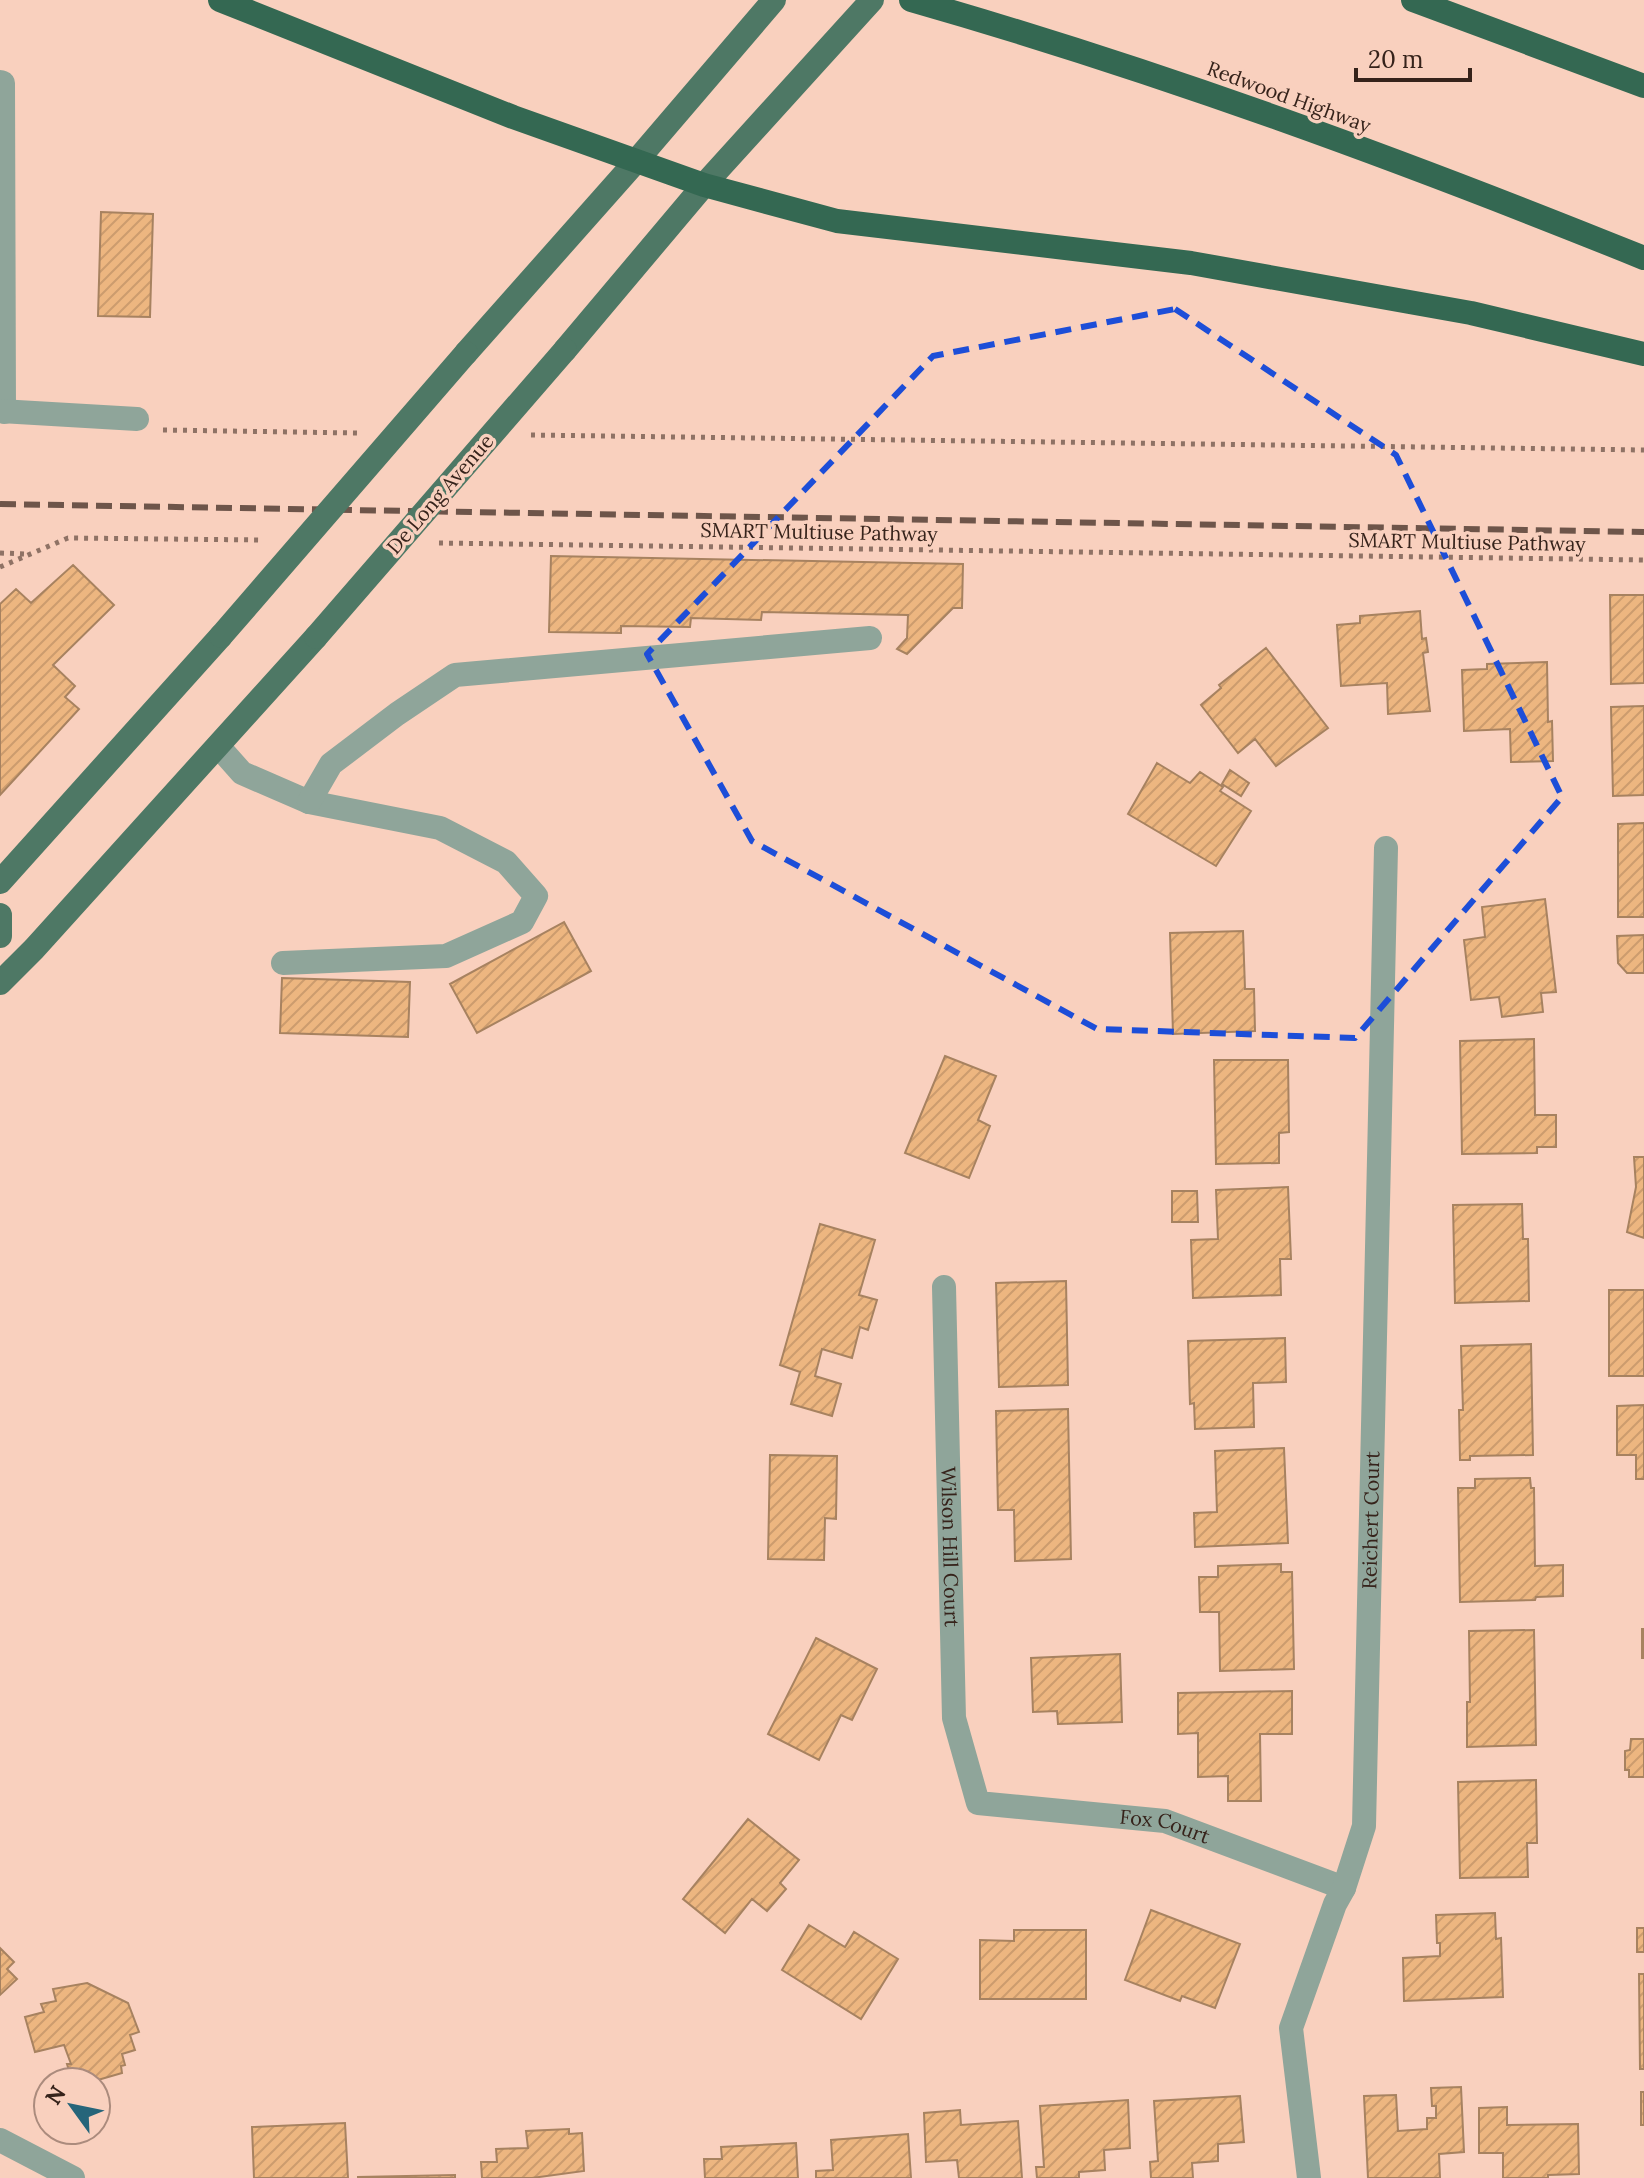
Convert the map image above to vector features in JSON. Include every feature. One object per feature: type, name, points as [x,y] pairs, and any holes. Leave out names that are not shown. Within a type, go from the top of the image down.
[{"type":"highway","points":[[220,0],[513,117],[704,185],[837,221],[1191,263],[1471,313],[1644,354]]},
{"type":"highway","name":"Redwood Highway","points":[[911,0],[1020,31],[1250,108],[1508,203],[1644,258]]},
{"type":"highway","points":[[1413,0],[1644,86]]},
{"type":"main road","points":[[0,882],[221,636],[774,0]]},
{"type":"main road","name":"De Long Avenue","points":[[0,983],[316,637],[704,185],[872,0]]},
{"type":"main road","points":[[0,915],[0,936]]},
{"type":"street","points":[[2,83],[2,412],[137,419]]},
{"type":"street","points":[[309,802],[331,764],[455,675],[870,638]]},
{"type":"street","points":[[218,746],[242,773],[309,802],[440,828],[506,862],[536,896],[522,922],[446,956],[283,963]]},
{"type":"street","name":"Reichert Court","points":[[1309,2178],[1291,2028],[1364,1826],[1386,848]]},
{"type":"street","name":"Wilson Hill Court","points":[[944,1287],[954,1718],[978,1803]]},
{"type":"street","name":"Fox Court","points":[[978,1803],[1165,1821],[1344,1888]]},
{"type":"street","points":[[0,2140],[73,2178]]},
{"type":"path","points":[[137,419],[157,430],[364,433]]},
{"type":"path","points":[[523,435],[1644,450]]},
{"type":"path","points":[[0,567],[68,538],[275,541]]},
{"type":"path","name":"SMART Multiuse Pathway","points":[[434,543],[1644,560]]},
{"type":"path","points":[[0,553],[30,554]]},
{"type":"highlighted area","points":[[1175,309],[1396,455],[1562,797],[1355,1038],[1097,1029],[752,841],[647,654],[933,356]]},
{"type":"building","points":[[101,212],[153,214],[150,317],[98,316]]},
{"type":"building","points":[[551,556],[963,564],[962,608],[953,608],[907,654],[897,649],[907,638],[908,615],[762,612],[761,620],[691,618],[690,627],[621,626],[621,633],[549,632]]},
{"type":"building","points":[[73,565],[114,605],[53,665],[75,686],[65,697],[79,709],[0,795],[0,604],[16,589],[31,603]]},
{"type":"building","points":[[1610,595],[1644,595],[1644,683],[1611,684]]},
{"type":"building","points":[[1420,611],[1422,639],[1426,638],[1428,652],[1423,653],[1430,711],[1388,714],[1387,683],[1341,686],[1337,625],[1360,623],[1360,616]]},
{"type":"building","points":[[1266,648],[1328,728],[1276,766],[1255,739],[1238,753],[1201,705],[1221,688],[1219,685]]},
{"type":"building","points":[[1547,662],[1548,722],[1552,721],[1553,761],[1511,762],[1510,729],[1464,731],[1462,670],[1487,669],[1487,664]]},
{"type":"building","points":[[1644,706],[1644,795],[1613,796],[1611,707]]},
{"type":"building","points":[[1157,763],[1190,783],[1200,772],[1223,787],[1220,791],[1251,811],[1216,866],[1128,814]]},
{"type":"building","points":[[1230,770],[1249,783],[1241,796],[1222,784]]},
{"type":"building","points":[[1644,823],[1644,917],[1618,917],[1618,824]]},
{"type":"building","points":[[1545,899],[1556,992],[1541,993],[1543,1012],[1502,1017],[1499,997],[1471,1000],[1464,940],[1485,937],[1482,907]]},
{"type":"building","points":[[564,922],[591,971],[477,1033],[450,984]]},
{"type":"building","points":[[1243,931],[1245,989],[1254,989],[1255,1031],[1173,1034],[1170,933]]},
{"type":"building","points":[[1644,935],[1644,973],[1627,973],[1618,963],[1617,936]]},
{"type":"building","points":[[282,978],[410,982],[408,1037],[280,1033]]},
{"type":"building","points":[[1534,1039],[1535,1115],[1556,1115],[1556,1147],[1537,1147],[1537,1153],[1462,1154],[1460,1041]]},
{"type":"building","points":[[945,1056],[996,1076],[978,1120],[990,1126],[969,1178],[905,1153]]},
{"type":"building","points":[[1214,1060],[1288,1060],[1289,1132],[1279,1133],[1279,1163],[1216,1164]]},
{"type":"building","points":[[1634,1157],[1644,1157],[1644,1238],[1627,1232],[1636,1187]]},
{"type":"building","points":[[1288,1187],[1291,1259],[1280,1259],[1281,1295],[1193,1298],[1191,1240],[1218,1239],[1216,1190]]},
{"type":"building","points":[[1172,1191],[1197,1191],[1198,1222],[1172,1222]]},
{"type":"building","points":[[1522,1204],[1523,1239],[1528,1239],[1529,1301],[1455,1303],[1453,1205]]},
{"type":"building","points":[[820,1224],[875,1240],[859,1295],[877,1300],[868,1330],[860,1327],[852,1358],[822,1349],[815,1376],[841,1384],[832,1416],[791,1404],[800,1372],[780,1365]]},
{"type":"building","points":[[1066,1281],[1068,1385],[999,1387],[996,1283]]},
{"type":"building","points":[[1609,1290],[1644,1290],[1644,1376],[1609,1376]]},
{"type":"building","points":[[1285,1338],[1286,1382],[1253,1383],[1254,1427],[1195,1429],[1194,1403],[1190,1404],[1188,1341]]},
{"type":"building","points":[[1531,1344],[1533,1455],[1470,1456],[1470,1460],[1460,1460],[1459,1410],[1463,1410],[1461,1346]]},
{"type":"building","points":[[1644,1405],[1644,1479],[1636,1479],[1636,1455],[1617,1455],[1617,1406]]},
{"type":"building","points":[[1068,1409],[1071,1559],[1015,1561],[1014,1510],[998,1510],[996,1411]]},
{"type":"building","points":[[1284,1448],[1288,1543],[1195,1547],[1194,1513],[1217,1512],[1215,1451]]},
{"type":"building","points":[[770,1455],[837,1456],[836,1519],[825,1518],[824,1560],[768,1559]]},
{"type":"building","points":[[1530,1478],[1531,1488],[1534,1488],[1535,1566],[1563,1565],[1563,1596],[1460,1602],[1458,1488],[1475,1488],[1475,1479]]},
{"type":"building","points":[[1281,1564],[1281,1572],[1292,1572],[1294,1669],[1220,1671],[1219,1612],[1200,1612],[1199,1577],[1218,1577],[1218,1566]]},
{"type":"building","points":[[1644,1629],[1644,1658],[1642,1658]]},
{"type":"building","points":[[1534,1630],[1536,1745],[1467,1747],[1469,1631]]},
{"type":"building","points":[[816,1638],[877,1669],[852,1720],[841,1715],[819,1760],[768,1734]]},
{"type":"building","points":[[1120,1654],[1122,1722],[1058,1724],[1057,1711],[1033,1712],[1031,1658]]},
{"type":"building","points":[[1292,1691],[1292,1734],[1260,1734],[1261,1801],[1228,1801],[1228,1776],[1198,1777],[1198,1733],[1178,1734],[1178,1693]]},
{"type":"building","points":[[1631,1739],[1644,1739],[1644,1777],[1629,1777],[1629,1770],[1625,1770],[1625,1751],[1630,1750]]},
{"type":"building","points":[[1536,1780],[1537,1843],[1527,1843],[1528,1877],[1460,1878],[1458,1782]]},
{"type":"building","points":[[748,1819],[799,1860],[780,1883],[786,1889],[767,1911],[752,1899],[725,1933],[683,1899]]},
{"type":"building","points":[[1151,1910],[1240,1944],[1215,2008],[1182,1996],[1180,2001],[1125,1980]]},
{"type":"building","points":[[1495,1913],[1496,1939],[1501,1938],[1503,1997],[1404,2001],[1403,1958],[1440,1956],[1436,1915]]},
{"type":"building","points":[[809,1925],[845,1947],[854,1932],[898,1959],[861,2019],[782,1970]]},
{"type":"building","points":[[1637,1928],[1644,1928],[1644,1952],[1637,1952]]},
{"type":"building","points":[[1014,1930],[1086,1930],[1086,1999],[980,1999],[980,1940],[1014,1941]]},
{"type":"building","points":[[0,1948],[14,1962],[7,1969],[17,1979],[0,1995]]},
{"type":"building","points":[[1639,1974],[1644,1974],[1644,2069],[1640,2069]]},
{"type":"building","points":[[87,1983],[128,2003],[139,2032],[130,2035],[135,2050],[122,2054],[125,2065],[121,2066],[122,2073],[112,2076],[112,2066],[68,2066],[71,2064],[64,2045],[35,2052],[25,2017],[44,2012],[41,2004],[56,2001],[53,1989]]},
{"type":"building","points":[[1461,2087],[1464,2152],[1439,2154],[1440,2178],[1368,2178],[1364,2096],[1396,2095],[1398,2131],[1427,2129],[1427,2118],[1436,2118],[1431,2088]]},
{"type":"building","points":[[1641,2092],[1644,2092],[1644,2125],[1641,2125]]},
{"type":"building","points":[[1240,2096],[1244,2142],[1218,2144],[1218,2161],[1192,2163],[1193,2178],[1151,2178],[1150,2162],[1158,2161],[1154,2101]]},
{"type":"building","points":[[1128,2100],[1130,2148],[1104,2150],[1105,2170],[1079,2172],[1079,2178],[1037,2178],[1036,2167],[1044,2167],[1040,2106]]},
{"type":"building","points":[[1507,2107],[1507,2125],[1578,2124],[1579,2174],[1503,2178],[1503,2153],[1479,2153],[1479,2108]]},
{"type":"building","points":[[960,2110],[961,2125],[1018,2121],[1022,2178],[959,2178],[957,2160],[926,2162],[924,2113]]},
{"type":"building","points":[[345,2123],[348,2178],[254,2178],[252,2127]]},
{"type":"building","points":[[569,2129],[569,2134],[582,2133],[584,2171],[532,2178],[482,2178],[481,2162],[497,2162],[496,2149],[528,2148],[526,2131]]},
{"type":"building","points":[[908,2134],[911,2178],[816,2178],[816,2171],[833,2170],[831,2140]]},
{"type":"building","points":[[796,2143],[798,2178],[705,2178],[704,2159],[722,2159],[721,2147]]},
{"type":"building","points":[[455,2175],[455,2178],[358,2178],[358,2177]]},
{"type":"railway","points":[[0,504],[1644,532]]}]
